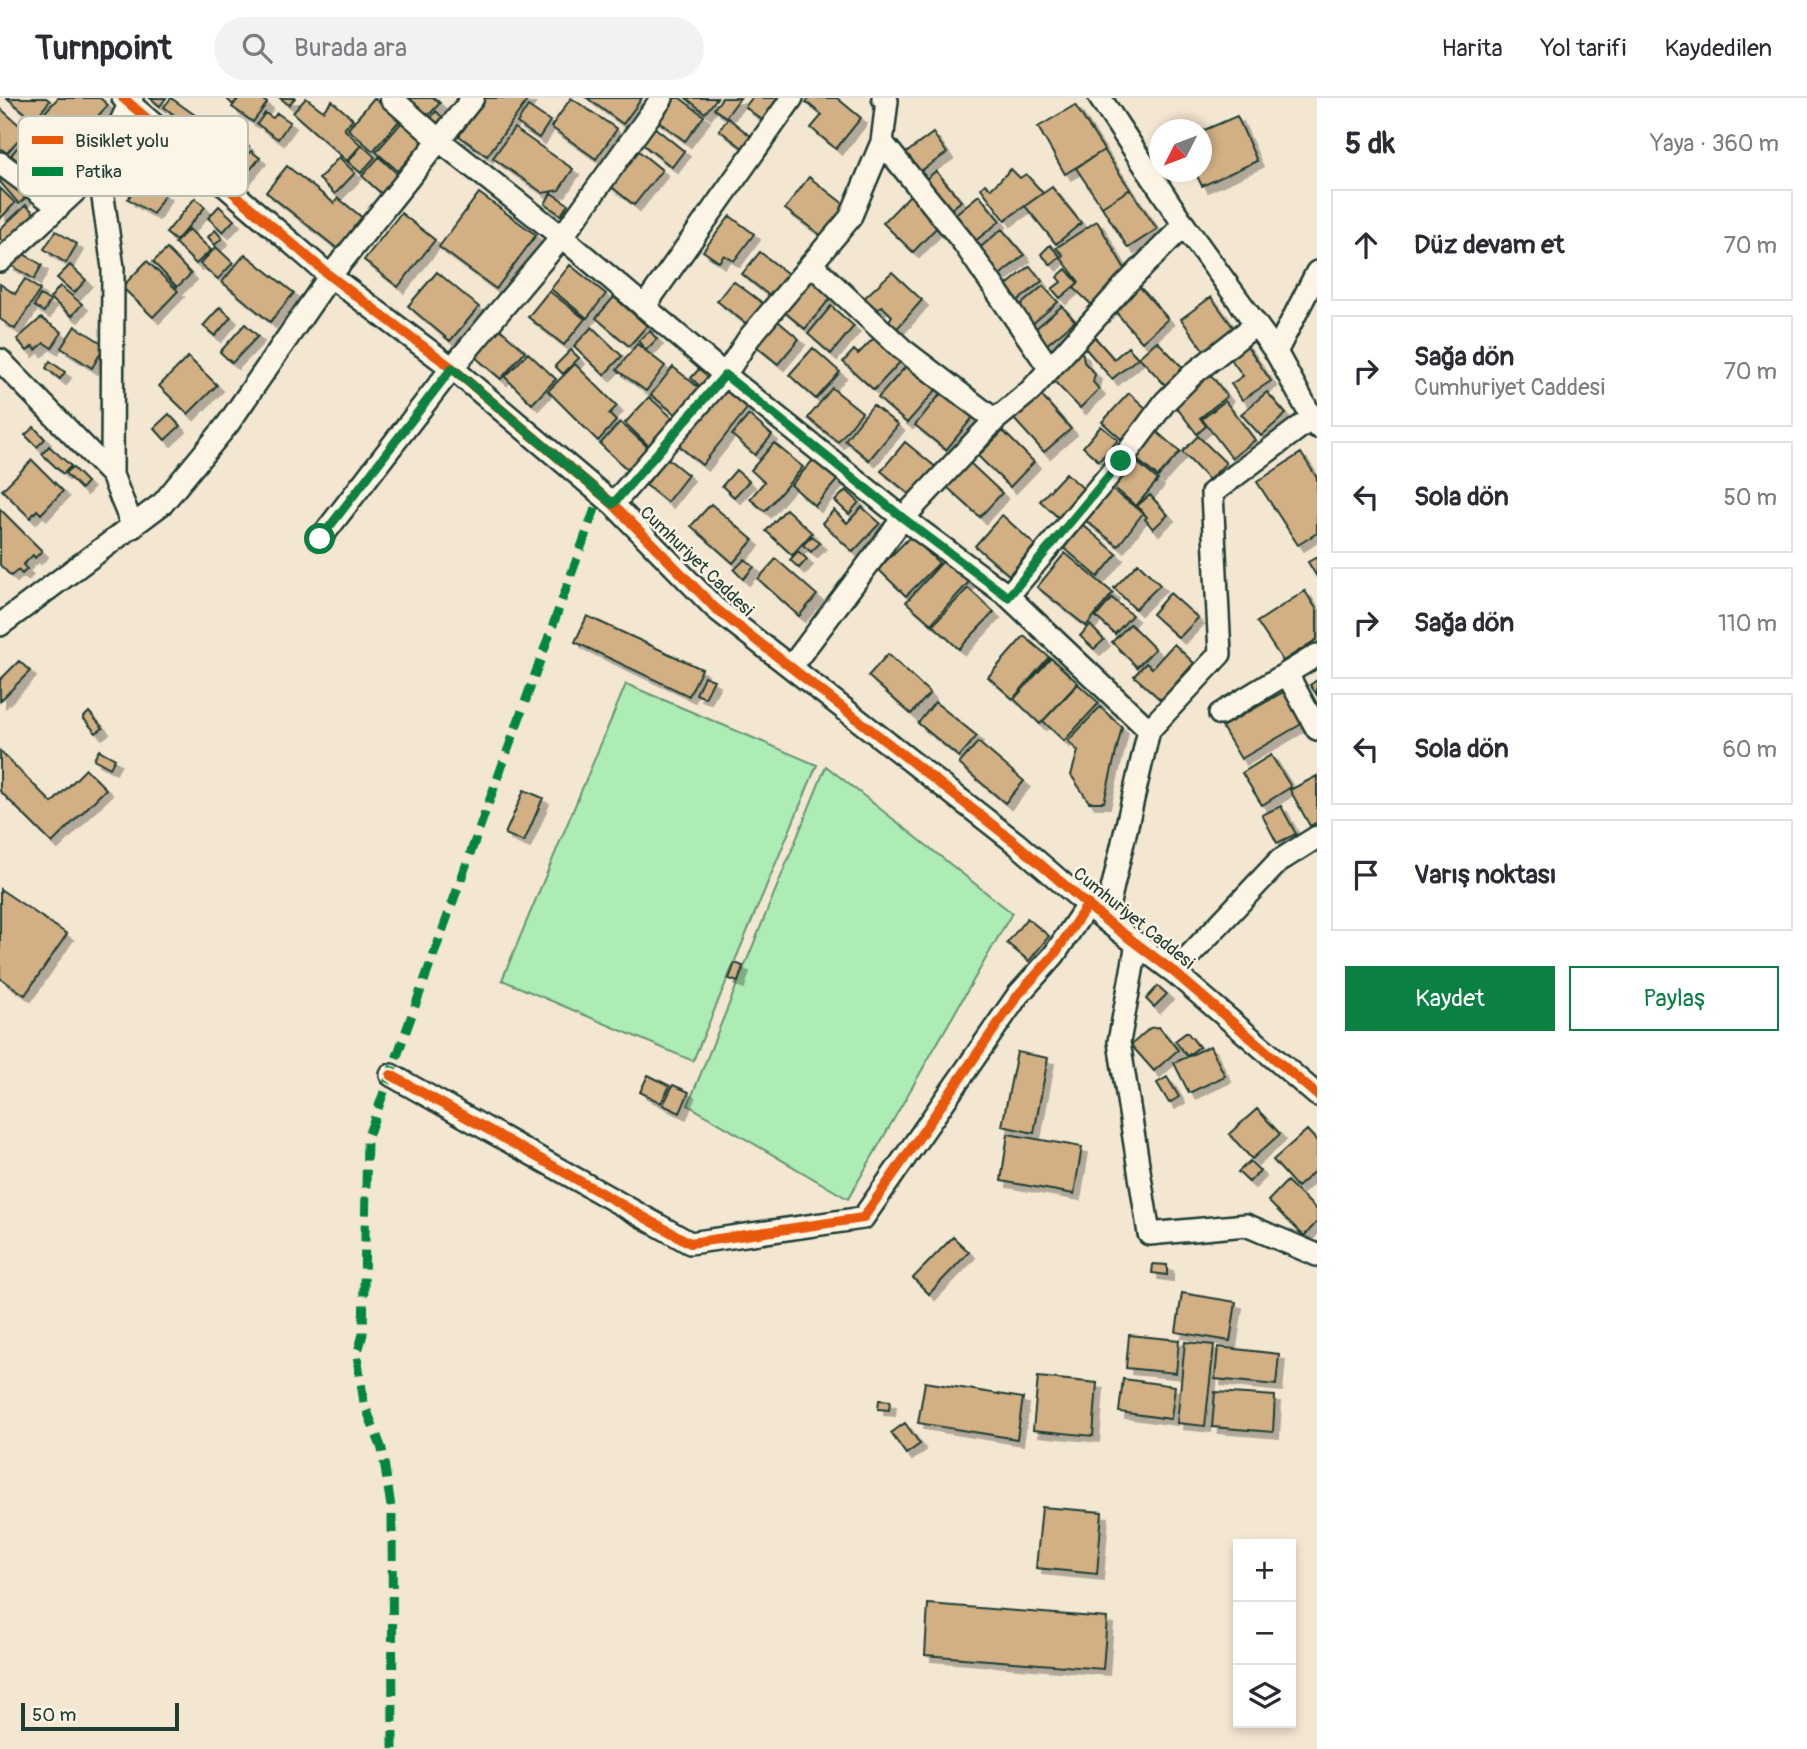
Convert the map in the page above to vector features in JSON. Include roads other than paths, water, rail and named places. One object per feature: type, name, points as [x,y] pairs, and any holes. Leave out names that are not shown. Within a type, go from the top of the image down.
[{"type":"street","points":[[391,98],[440,141],[562,237],[725,375],[903,518],[1008,597],[1149,730]]},
{"type":"street","points":[[0,625],[163,503],[228,424],[331,276],[473,98]]},
{"type":"street","points":[[320,539],[452,368],[562,237],[662,98]]},
{"type":"street","points":[[643,307],[792,98]]},
{"type":"street","points":[[613,504],[725,375],[749,338],[850,218],[881,142],[887,101],[883,98]]},
{"type":"street","points":[[1100,98],[1184,225],[1276,352],[1314,422],[1212,493],[1220,654],[1149,730],[1105,920]]},
{"type":"street","name":"Cumhuriyet Caddesi","points":[[128,100],[146,116]]},
{"type":"street","points":[[881,142],[963,242],[1050,369]]},
{"type":"street","points":[[0,163],[18,176]]},
{"type":"street","points":[[45,196],[59,206]]},
{"type":"street","points":[[0,261],[70,196]]},
{"type":"street","points":[[103,196],[114,268],[112,475]]},
{"type":"street","name":"Cumhuriyet Caddesi","points":[[239,196],[331,276],[452,368],[613,504],[715,608],[1017,844],[1105,920],[1174,972],[1317,1095]]},
{"type":"street","points":[[790,667],[903,518],[995,421],[1030,391],[1184,225]]},
{"type":"street","points":[[811,264],[902,349],[995,421]]},
{"type":"street","points":[[1276,352],[1317,272]]},
{"type":"street","points":[[1008,597],[1121,461],[1165,402],[1194,374],[1255,325]]},
{"type":"street","points":[[0,360],[112,475],[133,527]]},
{"type":"street","points":[[1220,714],[1317,655]]},
{"type":"street","points":[[1287,674],[1317,729]]},
{"type":"street","points":[[1174,972],[1279,861],[1317,837]]},
{"type":"street","points":[[391,1075],[690,1243],[863,1218],[1018,995],[1054,955],[1088,904]]},
{"type":"street","points":[[1137,943],[1119,1042],[1149,1234],[1246,1225],[1317,1255]]}]
